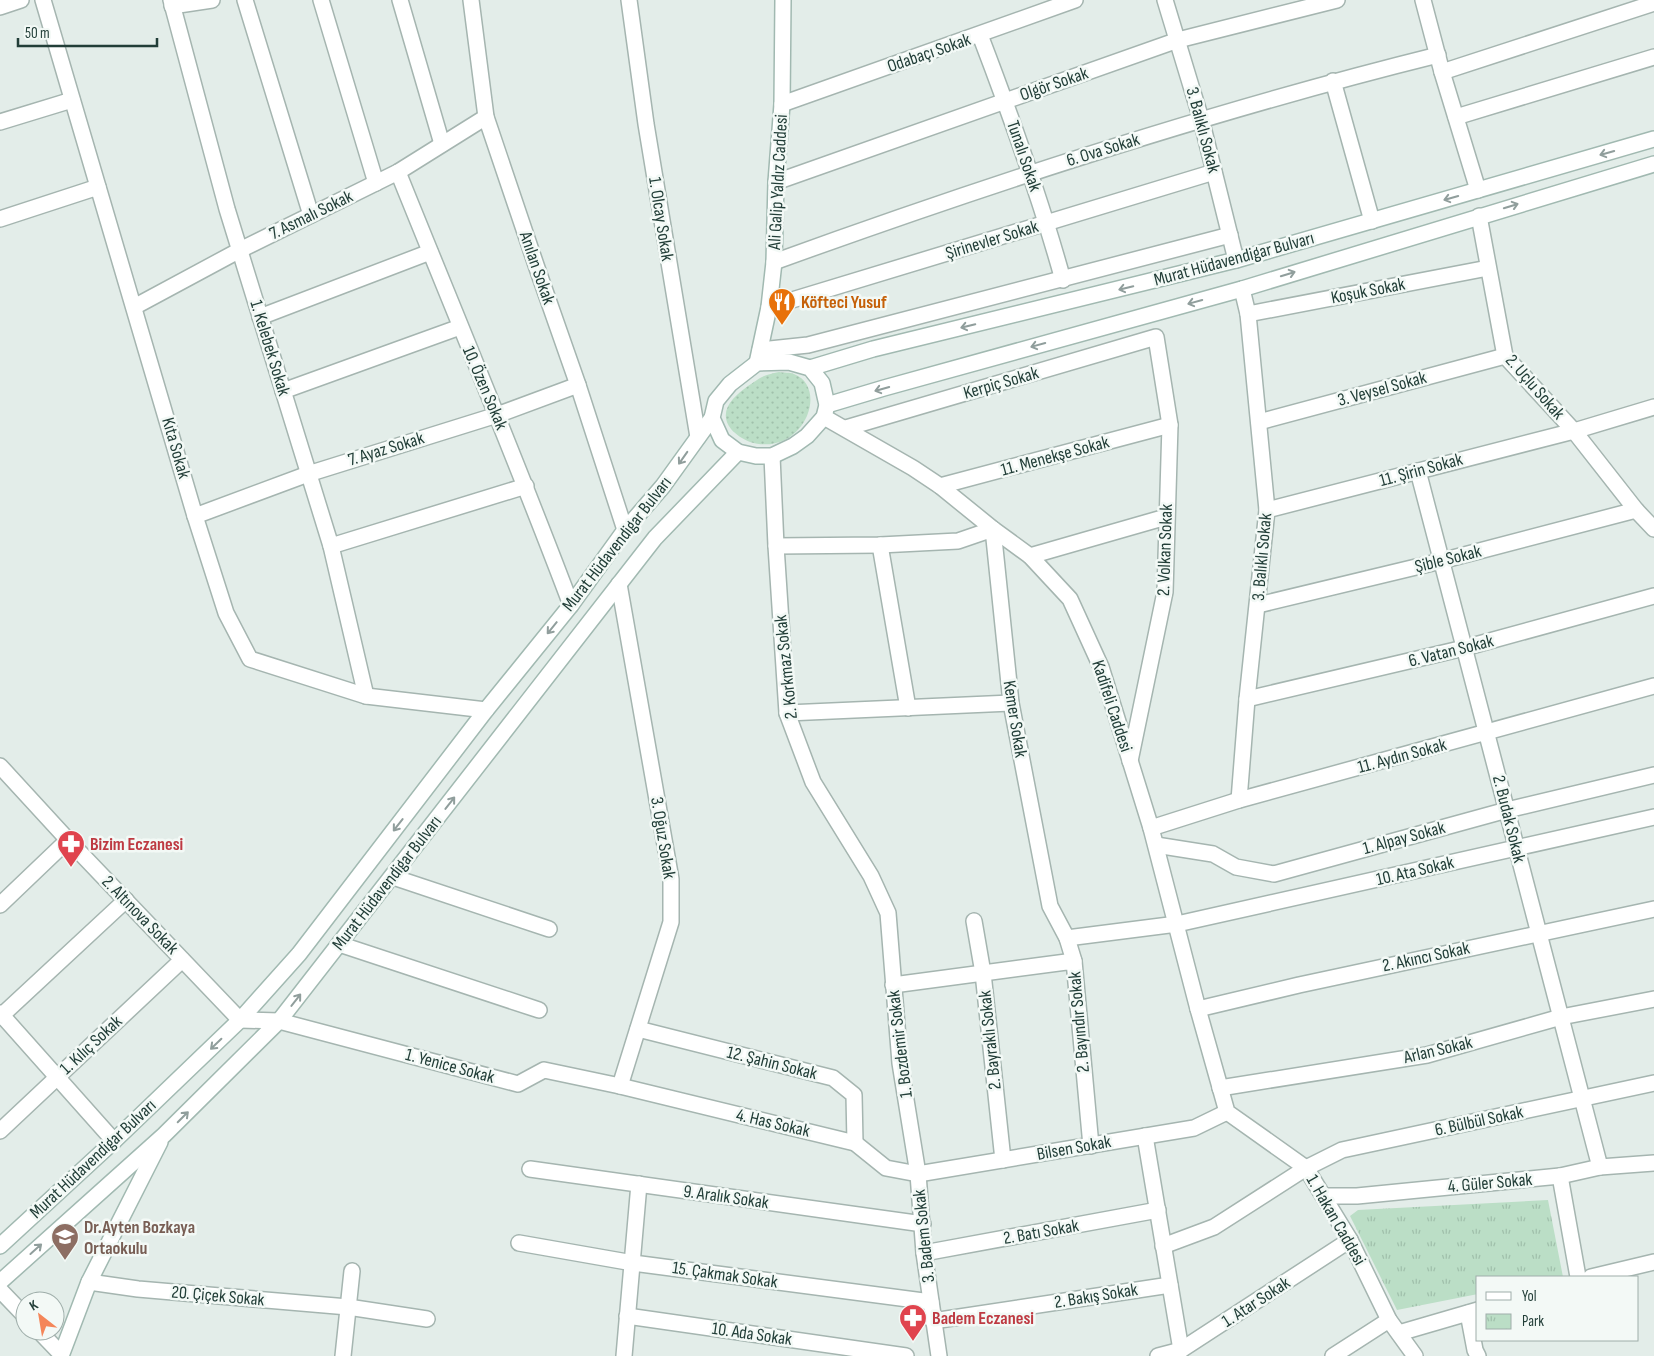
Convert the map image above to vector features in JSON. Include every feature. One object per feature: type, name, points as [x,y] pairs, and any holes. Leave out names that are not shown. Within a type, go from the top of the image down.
[{"type":"street","points":[[0,7],[21,0]]},
{"type":"street","name":"Kıta Sokak","points":[[43,0],[195,516],[226,614],[250,659],[366,696],[486,710]]},
{"type":"street","points":[[172,3],[212,0]]},
{"type":"street","points":[[245,0],[312,215]]},
{"type":"street","points":[[321,0],[376,183]]},
{"type":"street","points":[[400,0],[442,144]]},
{"type":"street","name":"Anılan Sokak","points":[[472,0],[486,117],[578,385],[625,530]]},
{"type":"street","name":"1. Olcay Sokak","points":[[629,0],[646,124],[698,437]]},
{"type":"street","name":"Ali Galip Yaldız Caddesi","points":[[759,357],[769,307],[774,262],[776,182],[782,104],[783,0]]},
{"type":"street","name":"Odabaçı Sokak","points":[[782,104],[1075,0]]},
{"type":"street","name":"3. Balıklı Sokak","points":[[1165,0],[1201,119],[1236,260]]},
{"type":"street","name":"Olgör Sokak","points":[[776,182],[1178,40],[1337,0]]},
{"type":"street","points":[[1423,0],[1442,72],[1478,190]]},
{"type":"street","name":"1. Kelebek Sokak","points":[[172,3],[240,250],[331,546],[366,696]]},
{"type":"street","points":[[1442,72],[1654,3]]},
{"type":"street","name":"Tunalı Sokak","points":[[980,35],[1030,172],[1063,280]]},
{"type":"street","name":"6. Ova Sokak","points":[[774,262],[1030,172],[1201,119],[1333,81],[1438,55]]},
{"type":"street","points":[[1456,117],[1654,57]]},
{"type":"street","points":[[1333,81],[1372,221]]},
{"type":"street","points":[[0,122],[72,100]]},
{"type":"street","name":"7. Asmalı Sokak","points":[[134,308],[240,250],[398,172],[486,117]]},
{"type":"street","name":"Murat Hüdavendigar Bulvarı","points":[[810,368],[873,350],[1236,260],[1654,139]]},
{"type":"street","name":"Murat Hüdavendigar Bulvarı","points":[[826,411],[884,388],[1242,289],[1654,164]]},
{"type":"street","name":"10. Özen Sokak","points":[[398,172],[526,486],[571,605]]},
{"type":"street","name":"Şirinevler Sokak","points":[[769,307],[1214,172]]},
{"type":"street","points":[[0,220],[98,186]]},
{"type":"street","name":"2. Uçlu Sokak","points":[[1479,216],[1505,356],[1574,431],[1636,510],[1654,529]]},
{"type":"street","points":[[759,357],[790,362],[810,368],[822,383],[826,411],[808,436],[772,456],[756,456],[738,452],[722,440],[712,418],[716,401],[730,384],[759,357],[1063,280],[1230,235]]},
{"type":"street","points":[[260,317],[430,252]]},
{"type":"street","name":"Koşuk Sokak","points":[[1248,314],[1488,268]]},
{"type":"street","name":"3. Balıklı Sokak","points":[[1239,800],[1247,699],[1267,510],[1248,314],[1242,289]]},
{"type":"street","points":[[283,391],[460,327]]},
{"type":"street","name":"2. Volkan Sokak","points":[[1130,761],[1165,592],[1170,425],[1156,337]]},
{"type":"street","name":"Kerpiç Sokak","points":[[846,428],[1156,337]]},
{"type":"street","name":"3. Veysel Sokak","points":[[1259,422],[1505,356]]},
{"type":"street","name":"7. Ayaz Sokak","points":[[195,516],[308,474],[497,414],[578,385]]},
{"type":"street","name":"11. Şirin Sokak","points":[[1267,510],[1574,431],[1654,407]]},
{"type":"street","name":"Kadifeli Caddesi","points":[[826,411],[846,428],[940,486],[1030,556],[1070,599],[1101,667],[1151,828],[1227,1112]]},
{"type":"street","name":"Murat Hüdavendigar Bulvarı","points":[[0,1246],[114,1141],[240,1020],[299,954],[486,710],[571,605],[625,530],[663,486],[712,418]]},
{"type":"street","name":"11. Menekşe Sokak","points":[[940,486],[1170,425]]},
{"type":"street","name":"Murat Hüdavendigar Bulvarı","points":[[0,1282],[164,1135],[279,1021],[655,538],[738,452]]},
{"type":"street","name":"2. Korkmaz Sokak","points":[[772,456],[787,713],[813,782],[871,876],[888,913]]},
{"type":"street","name":"2. Budak Sokak","points":[[1418,471],[1600,1167]]},
{"type":"street","points":[[331,546],[526,486]]},
{"type":"street","name":"Şible Sokak","points":[[1258,605],[1441,562],[1636,510]]},
{"type":"street","points":[[1030,556],[1166,517]]},
{"type":"street","points":[[776,546],[958,542],[993,529]]},
{"type":"street","name":"Kemer Sokak","points":[[993,529],[1011,703],[1050,906],[1067,938],[1074,961]]},
{"type":"street","points":[[880,545],[908,708]]},
{"type":"street","name":"3. Oğuz Sokak","points":[[620,584],[671,879],[671,922],[620,1086]]},
{"type":"street","name":"6. Vatan Sokak","points":[[1247,699],[1464,648],[1654,596]]},
{"type":"street","name":"11. Aydın Sokak","points":[[1151,828],[1239,800],[1654,686]]},
{"type":"street","points":[[787,713],[1011,703]]},
{"type":"street","name":"1. Alpay Sokak","points":[[1156,845],[1213,854],[1236,868],[1274,874],[1506,810],[1654,775]]},
{"type":"street","name":"2. Altınova Sokak","points":[[3,776],[68,840],[240,1020]]},
{"type":"street","name":"10. Ata Sokak","points":[[1067,938],[1176,924],[1654,817]]},
{"type":"street","points":[[0,905],[68,840]]},
{"type":"street","points":[[393,877],[549,929]]},
{"type":"street","points":[[114,1141],[1,1015],[126,900]]},
{"type":"street","name":"2. Akıncı Sokak","points":[[1198,1009],[1300,984],[1654,908]]},
{"type":"street","name":"1. Bozdemir Sokak","points":[[888,913],[900,1063],[918,1174]]},
{"type":"street","name":"2. Bayraklı Sokak","points":[[974,921],[983,973],[1003,1160]]},
{"type":"street","points":[[339,944],[539,1010]]},
{"type":"street","name":"1. Kılıç Sokak","points":[[0,1131],[182,960]]},
{"type":"street","name":"2. Bayındır Sokak","points":[[893,985],[1074,961],[1091,1146]]},
{"type":"street","name":"Arlan Sokak","points":[[1220,1088],[1427,1055],[1561,1017],[1654,999]]},
{"type":"street","name":"1. Yenice Sokak","points":[[240,1020],[279,1021],[518,1084],[544,1070],[620,1086]]},
{"type":"street","name":"12. Şahin Sokak","points":[[638,1029],[833,1078],[854,1095],[854,1143]]},
{"type":"street","name":"6. Bülbül Sokak","points":[[1164,1246],[1214,1227],[1306,1168],[1342,1150],[1654,1083]]},
{"type":"street","name":"4. Has Sokak","points":[[620,1086],[854,1143],[886,1168],[918,1174]]},
{"type":"street","name":"Bilsen Sokak","points":[[918,1174],[1194,1128],[1227,1112]]},
{"type":"street","name":"1. Hakan Caddesi","points":[[1227,1112],[1306,1168],[1350,1240],[1389,1320],[1415,1356]]},
{"type":"street","points":[[48,1341],[61,1355],[89,1282],[164,1135]]},
{"type":"street","points":[[1145,1136],[1181,1350]]},
{"type":"street","name":"4. Güler Sokak","points":[[1324,1196],[1357,1196],[1560,1176],[1600,1167],[1654,1163]]},
{"type":"street","name":"9. Aralık Sokak","points":[[530,1169],[922,1224]]},
{"type":"street","name":"3. Badem Sokak","points":[[918,1174],[924,1253],[939,1356]]},
{"type":"street","points":[[1560,1176],[1578,1276]]},
{"type":"street","points":[[624,1356],[639,1184]]},
{"type":"street","name":"2. Batı Sokak","points":[[924,1253],[1158,1210]]},
{"type":"street","name":"1. Atar Sokak","points":[[1158,1356],[1181,1350],[1350,1240]]},
{"type":"street","name":"15. Çakmak Sokak","points":[[519,1243],[633,1263],[931,1302]]},
{"type":"street","points":[[1595,1276],[1654,1262]]},
{"type":"street","points":[[342,1356],[352,1271]]},
{"type":"street","name":"20. Çiçek Sokak","points":[[89,1282],[138,1289],[348,1307],[427,1319]]},
{"type":"street","name":"2. Bakış Sokak","points":[[934,1321],[1170,1285]]},
{"type":"street","points":[[0,1290],[15,1306]]},
{"type":"street","points":[[1399,1333],[1473,1311],[1475,1350],[1478,1356]]},
{"type":"street","name":"10. Ada Sokak","points":[[627,1316],[906,1356]]},
{"type":"street","points":[[1333,1356],[1389,1320]]},
{"type":"green space","points":[[779,372],[792,373],[805,382],[810,393],[810,406],[805,419],[797,431],[784,440],[769,444],[750,442],[740,437],[731,429],[727,422],[726,416],[729,404],[737,394],[758,379]]},
{"type":"green space","points":[[1548,1200],[1563,1276],[1476,1276],[1476,1294],[1397,1310],[1350,1216],[1358,1210]]},
{"type":"place","name":"Köfteci Yusuf","points":[[782,326]]},
{"type":"place","name":"Bizim Eczanesi","points":[[71,868]]},
{"type":"place","name":"Dr.Ayten Bozkaya Ortaokulu","points":[[65,1261]]},
{"type":"place","name":"Badem Eczanesi","points":[[913,1342]]}]
